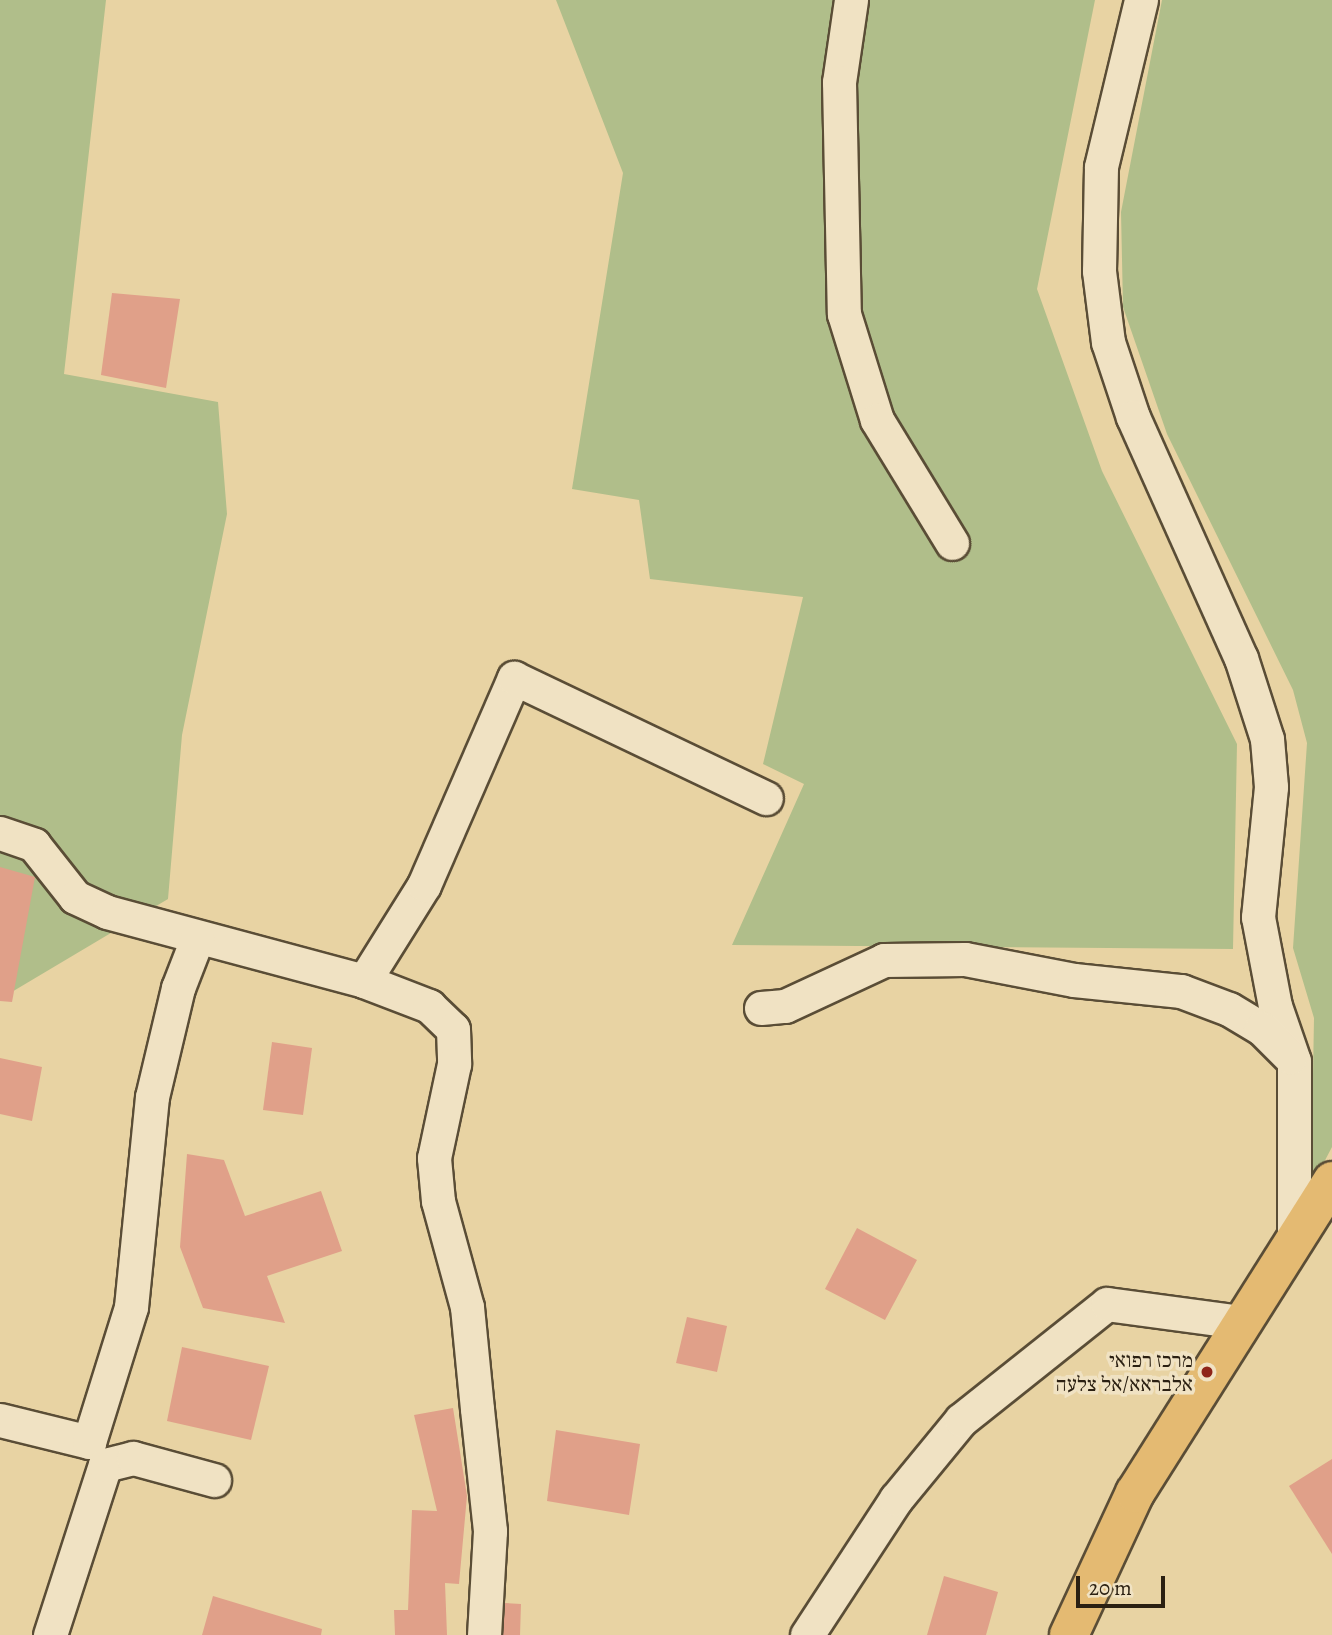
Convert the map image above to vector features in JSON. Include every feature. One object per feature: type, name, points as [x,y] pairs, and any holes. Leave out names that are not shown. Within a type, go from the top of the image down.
[{"type":"main road","points":[[1069,1635],[1135,1493],[1294,1234],[1332,1181]]},
{"type":"street","points":[[851,0],[839,82],[844,314],[877,420],[953,543]]},
{"type":"street","points":[[1141,0],[1101,167],[1099,271],[1108,342],[1138,429],[1241,658],[1267,739],[1271,787],[1258,917],[1275,1006],[1294,1062],[1294,1234]]},
{"type":"street","points":[[364,981],[424,885],[514,678],[766,798]]},
{"type":"street","points":[[0,833],[34,845],[75,897],[107,912],[197,939],[364,981],[429,1006],[453,1029],[454,1064],[434,1158],[438,1201],[467,1307],[478,1409],[490,1531],[484,1635]]},
{"type":"street","points":[[50,1635],[97,1454],[131,1307],[152,1097],[178,988],[197,939]]},
{"type":"street","points":[[761,1008],[785,1006],[884,960],[965,959],[1074,980],[1181,990],[1261,1028],[1294,1062]]},
{"type":"street","points":[[807,1635],[897,1499],[961,1420],[1107,1304],[1240,1322]]},
{"type":"street","points":[[0,1420],[97,1454],[132,1458],[214,1480]]},
{"type":"green space","points":[[0,0],[106,0],[64,374],[218,402],[227,514],[182,735],[168,899],[0,999]]},
{"type":"green space","points":[[556,0],[1095,0],[1037,289],[1102,471],[1237,744],[1233,949],[732,945],[804,784],[763,764],[803,597],[650,579],[639,500],[572,489],[623,173]]},
{"type":"green space","points":[[1162,0],[1332,0],[1332,1147],[1311,1187],[1314,1018],[1293,948],[1307,743],[1293,690],[1167,434],[1123,307],[1121,212]]},
{"type":"building","points":[[112,293],[180,299],[166,388],[101,375]]},
{"type":"building","points":[[0,867],[35,877],[12,1002],[0,1001]]},
{"type":"building","points":[[272,1042],[312,1048],[303,1115],[263,1110]]},
{"type":"building","points":[[0,1058],[42,1067],[32,1121],[0,1114]]},
{"type":"building","points":[[187,1154],[224,1160],[245,1216],[321,1191],[342,1251],[267,1276],[285,1323],[203,1308],[180,1247]]},
{"type":"building","points":[[857,1228],[917,1260],[885,1320],[825,1289]]},
{"type":"building","points":[[687,1317],[727,1326],[717,1372],[676,1363]]},
{"type":"building","points":[[182,1347],[269,1366],[251,1440],[167,1421]]},
{"type":"building","points":[[453,1408],[467,1496],[459,1584],[445,1583],[447,1635],[395,1635],[394,1610],[408,1610],[412,1510],[437,1511],[414,1415]]},
{"type":"building","points":[[556,1430],[640,1444],[629,1515],[547,1501]]},
{"type":"building","points":[[1332,1459],[1332,1554],[1289,1486]]},
{"type":"building","points":[[944,1576],[998,1592],[986,1635],[927,1635]]},
{"type":"building","points":[[213,1596],[322,1629],[321,1635],[202,1635]]},
{"type":"building","points":[[505,1603],[521,1604],[520,1635],[503,1635]]},
{"type":"place","name":"מרכז רפואי אלבראא/אל צלעה","points":[[1207,1372]]}]
